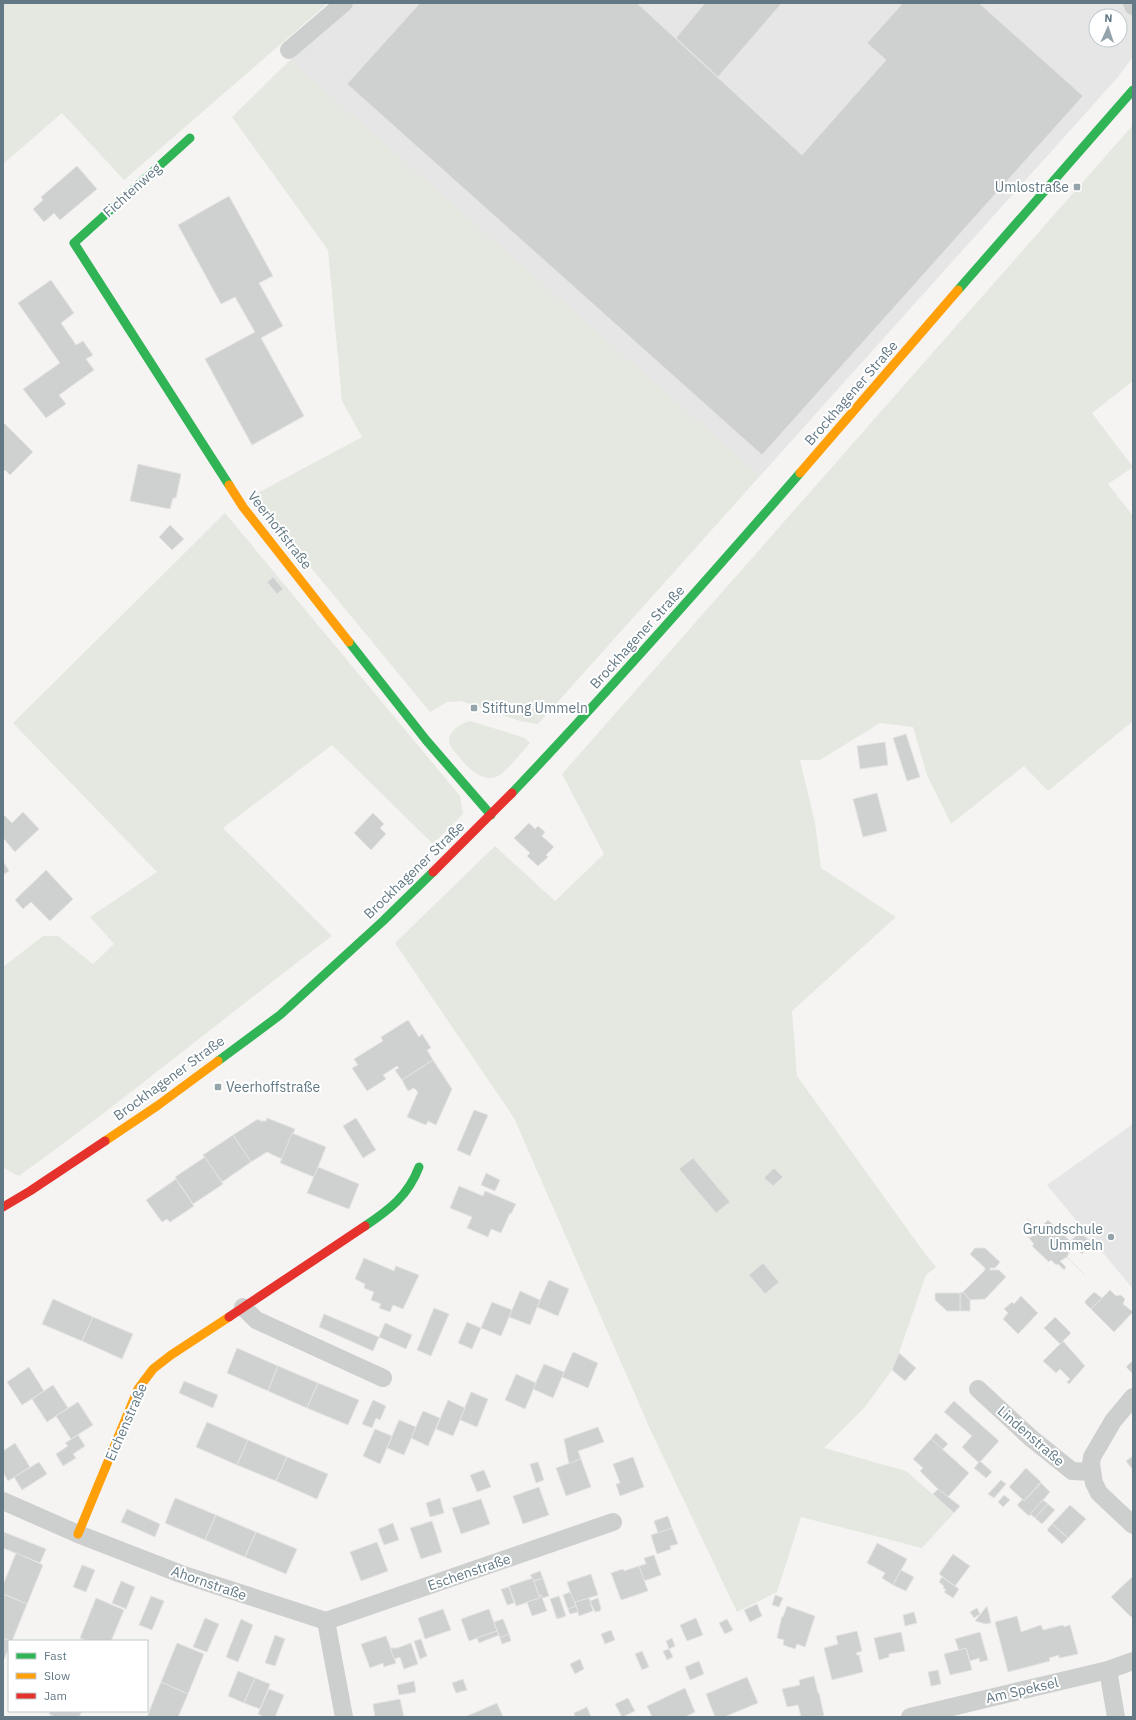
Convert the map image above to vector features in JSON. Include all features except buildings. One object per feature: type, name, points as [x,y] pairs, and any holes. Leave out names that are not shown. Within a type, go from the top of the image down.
[{"type":"main road","name":"Brockhagener Straße","points":[[3,1207],[30,1191],[157,1106],[280,1015],[383,921],[491,815],[571,731],[694,595],[857,408],[1002,238],[1133,90]]},
{"type":"main road","name":"Fichtenweg","points":[[74,243],[190,138]]},
{"type":"main road","name":"Veerhoffstraße","points":[[74,243],[242,507],[426,740],[491,815]]},
{"type":"main road","name":"Eichenstraße","points":[[78,1534],[138,1389],[153,1369],[399,1202],[415,1179],[419,1167]]},
{"type":"street","points":[[289,50],[344,3]]},
{"type":"street","points":[[243,1307],[256,1320],[383,1378]]},
{"type":"street","name":"Lindenstraße","points":[[978,1389],[1031,1438],[1072,1471],[1091,1472]]},
{"type":"street","points":[[1133,1397],[1113,1421],[1092,1457],[1091,1472],[1099,1493],[1133,1525]]},
{"type":"street","name":"Ahornstraße","points":[[3,1501],[78,1534],[182,1574],[326,1621]]},
{"type":"street","name":"Eschenstraße","points":[[326,1621],[613,1522]]},
{"type":"street","points":[[326,1621],[344,1717]]},
{"type":"street","name":"Am Speksel","points":[[910,1717],[1108,1670],[1133,1661]]},
{"type":"street","points":[[1108,1670],[1116,1717]]},
{"type":"shaded area","points":[[3,3],[328,3],[124,180],[62,113],[3,164]]},
{"type":"shaded area","points":[[354,3],[1133,3],[1133,57],[1118,77],[760,476],[290,60]]},
{"type":"shaded area","points":[[290,60],[760,476],[538,724],[520,721],[461,701],[447,702],[430,712],[252,496],[362,437],[342,401],[328,250],[232,117]]},
{"type":"shaded area","points":[[1133,125],[1133,381],[1092,413],[1133,467],[1108,484],[1133,516],[1133,721],[1048,791],[1024,766],[951,824],[927,775],[913,727],[880,723],[820,760],[800,760],[815,823],[821,868],[896,917],[792,1011],[797,1076],[936,1267],[926,1275],[894,1367],[865,1407],[824,1448],[906,1471],[954,1513],[922,1548],[801,1517],[777,1592],[737,1612],[651,1431],[514,1118],[395,943],[495,846],[555,901],[604,854],[562,774]]},
{"type":"shaded area","points":[[225,513],[460,796],[463,814],[433,844],[332,745],[223,828],[332,936],[59,1147],[19,1176],[3,1168],[3,967],[43,936],[58,936],[93,964],[114,944],[90,917],[157,872],[13,723]]},
{"type":"shaded area","points":[[470,721],[525,738],[530,743],[500,775],[494,778],[482,777],[467,766],[451,747],[449,742],[451,734],[457,727]]},
{"type":"shaded area","name":"Grundschule Ummeln","points":[[1133,1124],[1133,1289],[1047,1185]]},
{"type":"traffic: fast","points":[[958,290],[1133,90]]},
{"type":"traffic: fast","points":[[190,138],[74,243],[229,485]]},
{"type":"traffic: fast","points":[[512,793],[586,714],[800,473]]},
{"type":"traffic: fast","points":[[349,642],[426,740],[491,815]]},
{"type":"traffic: fast","points":[[218,1061],[280,1015],[383,921],[433,872]]},
{"type":"traffic: fast","points":[[365,1226],[390,1208],[397,1201],[415,1177],[419,1167]]},
{"type":"traffic: slow","points":[[800,473],[958,290]]},
{"type":"traffic: slow","points":[[229,485],[243,507],[349,642]]},
{"type":"traffic: slow","points":[[105,1141],[157,1106],[218,1061]]},
{"type":"traffic: slow","points":[[78,1534],[138,1389],[153,1369],[171,1355],[229,1317]]},
{"type":"traffic: jam","points":[[433,872],[512,793]]},
{"type":"traffic: jam","points":[[3,1207],[30,1191],[105,1141]]},
{"type":"traffic: jam","points":[[229,1317],[365,1226]]},
{"type":"place","name":"Umlostraße","points":[[1077,187]]},
{"type":"place","name":"Stiftung Ummeln","points":[[474,708]]},
{"type":"place","name":"Veerhoffstraße","points":[[218,1087]]},
{"type":"place","name":"Grundschule Ummeln","points":[[1111,1237]]}]
